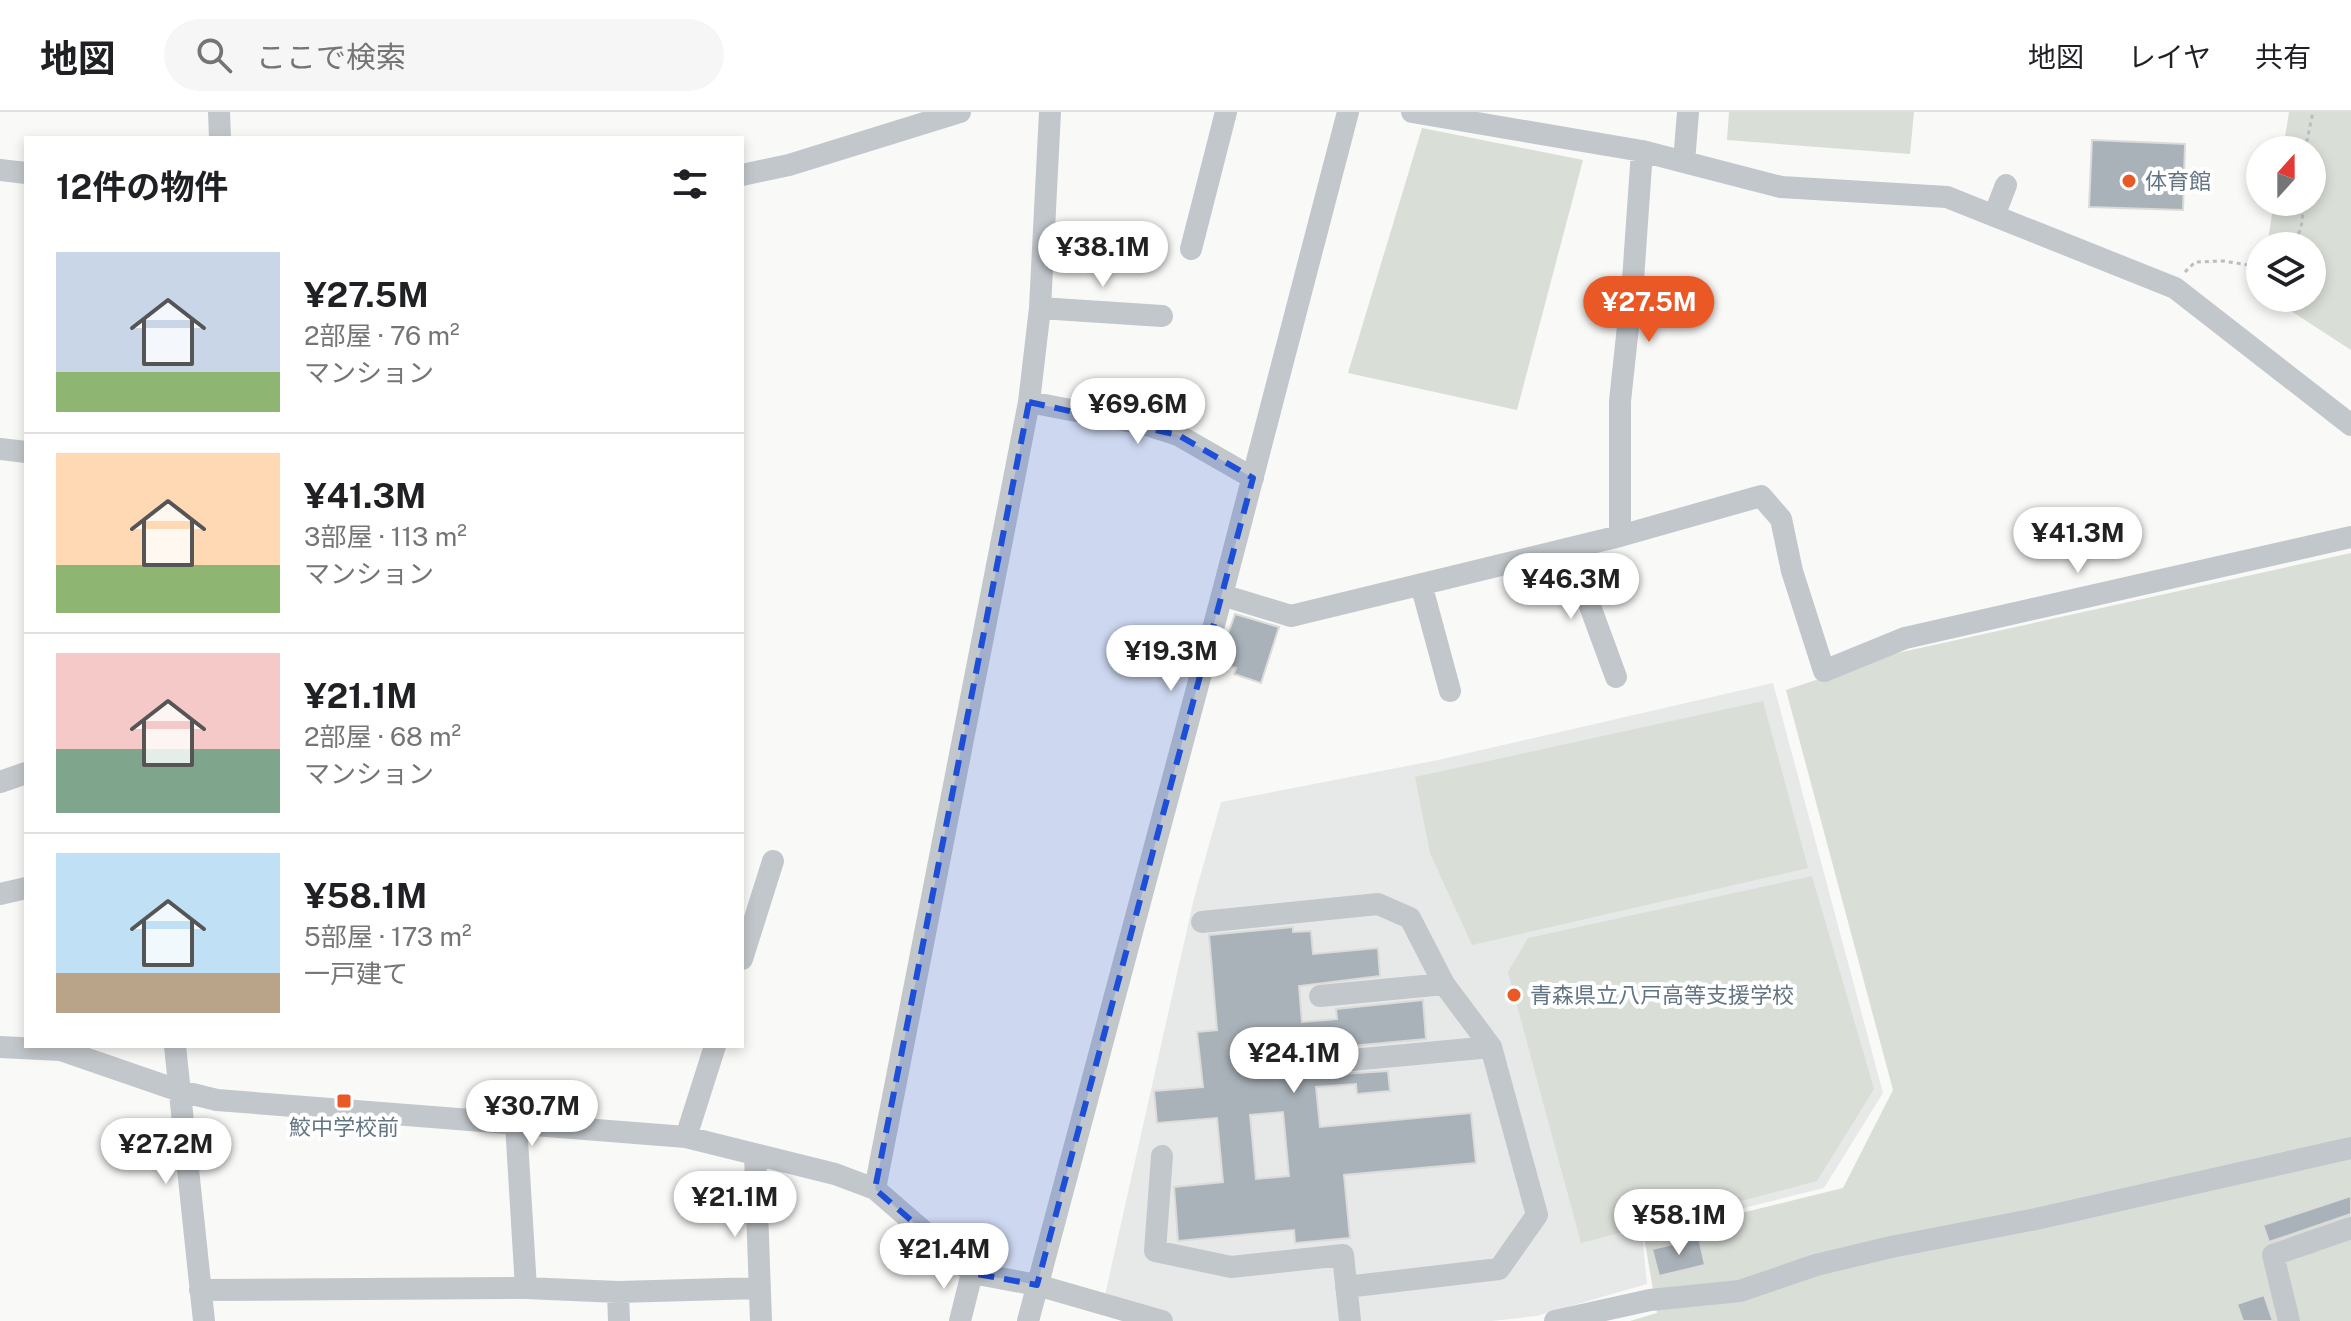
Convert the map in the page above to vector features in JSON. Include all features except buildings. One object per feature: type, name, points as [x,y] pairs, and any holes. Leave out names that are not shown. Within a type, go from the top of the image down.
[{"type":"street","points":[[219,112],[220,136]]},
{"type":"street","points":[[744,175],[789,165],[960,112]]},
{"type":"street","points":[[875,1189],[1029,402],[1040,308],[1050,112]]},
{"type":"street","points":[[1191,249],[1226,112]]},
{"type":"street","points":[[1028,1321],[1348,112]]},
{"type":"street","points":[[1412,112],[1459,116],[1642,151],[1781,187],[1947,197],[2175,288],[2351,425]]},
{"type":"street","points":[[1684,162],[1688,112]]},
{"type":"street","points":[[1620,536],[1620,401],[1642,151]]},
{"type":"street","points":[[0,170],[24,173]]},
{"type":"street","points":[[1994,216],[2006,185]]},
{"type":"street","points":[[1040,308],[1162,316]]},
{"type":"street","points":[[1029,402],[1144,424],[1178,435],[1253,478]]},
{"type":"street","points":[[0,449],[24,452]]},
{"type":"street","points":[[1222,595],[1291,616],[1620,536],[1761,496],[1781,519],[1792,571],[1824,671],[1905,638],[2351,537]]},
{"type":"street","points":[[1569,549],[1616,677]]},
{"type":"street","points":[[1421,584],[1450,691]]},
{"type":"street","points":[[0,782],[24,774]]},
{"type":"street","points":[[744,953],[773,861]]},
{"type":"street","points":[[0,894],[24,888]]},
{"type":"street","points":[[1202,922],[1378,904],[1410,918],[1444,984],[1491,1047],[1537,1215],[1499,1269],[1346,1287]]},
{"type":"street","points":[[1320,996],[1444,984]]},
{"type":"street","points":[[0,1047],[61,1050],[180,1091],[217,1100],[686,1137],[835,1174],[875,1189],[972,1273],[1037,1285],[1162,1321]]},
{"type":"street","points":[[1330,1062],[1491,1047]]},
{"type":"street","points":[[175,1048],[204,1321]]},
{"type":"street","points":[[686,1137],[714,1048]]},
{"type":"street","points":[[516,1124],[526,1288]]},
{"type":"street","points":[[1555,1321],[1650,1300],[1740,1291],[1816,1265],[1891,1247],[2036,1219],[2351,1148]]},
{"type":"street","points":[[755,1154],[761,1321]]},
{"type":"street","points":[[1162,1156],[1155,1251],[1231,1267],[1343,1255],[1350,1321]]},
{"type":"street","points":[[2289,1321],[2273,1255],[2351,1228]]},
{"type":"street","points":[[960,1321],[972,1273]]},
{"type":"street","points":[[200,1290],[526,1288],[618,1292],[760,1288]]},
{"type":"street","points":[[618,1292],[619,1321]]},
{"type":"path","points":[[2308,136],[2313,112]]},
{"type":"path","points":[[2175,288],[2195,262],[2223,261],[2246,265]]},
{"type":"highlighted area","points":[[1029,402],[1178,435],[1253,478],[1037,1285],[972,1273],[875,1189]]},
{"type":"shaded area","points":[[1729,112],[1914,112],[1910,154],[1727,140]]},
{"type":"shaded area","points":[[2289,112],[2351,112],[2351,350],[2293,312],[2326,312],[2326,232],[2269,232],[2272,216],[2326,216],[2326,136],[2285,136]]},
{"type":"shaded area","points":[[1422,128],[1583,160],[1517,410],[1348,373]]},
{"type":"shaded area","points":[[2351,553],[2351,1321],[1630,1321],[1657,1313],[1644,1237],[1843,1188],[1893,1090],[1786,690],[1893,654]]},
{"type":"shaded area","name":"青森県立八戸高等支援学校","points":[[1773,683],[1883,1093],[1824,1188],[1642,1233],[1647,1284],[1536,1316],[1492,1321],[1162,1321],[1103,1304],[1194,898],[1221,802],[1438,760]]},
{"type":"shaded area","points":[[1763,701],[1808,868],[1472,945],[1430,853],[1415,777]]},
{"type":"shaded area","points":[[1812,876],[1874,1089],[1817,1181],[1581,1243],[1508,972],[1528,938]]},
{"type":"place","name":"体育館","points":[[2129,181]]},
{"type":"place","name":"青森県立八戸高等支援学校","points":[[1514,995]]},
{"type":"place","name":"鮫中学校前","points":[[344,1101]]}]
